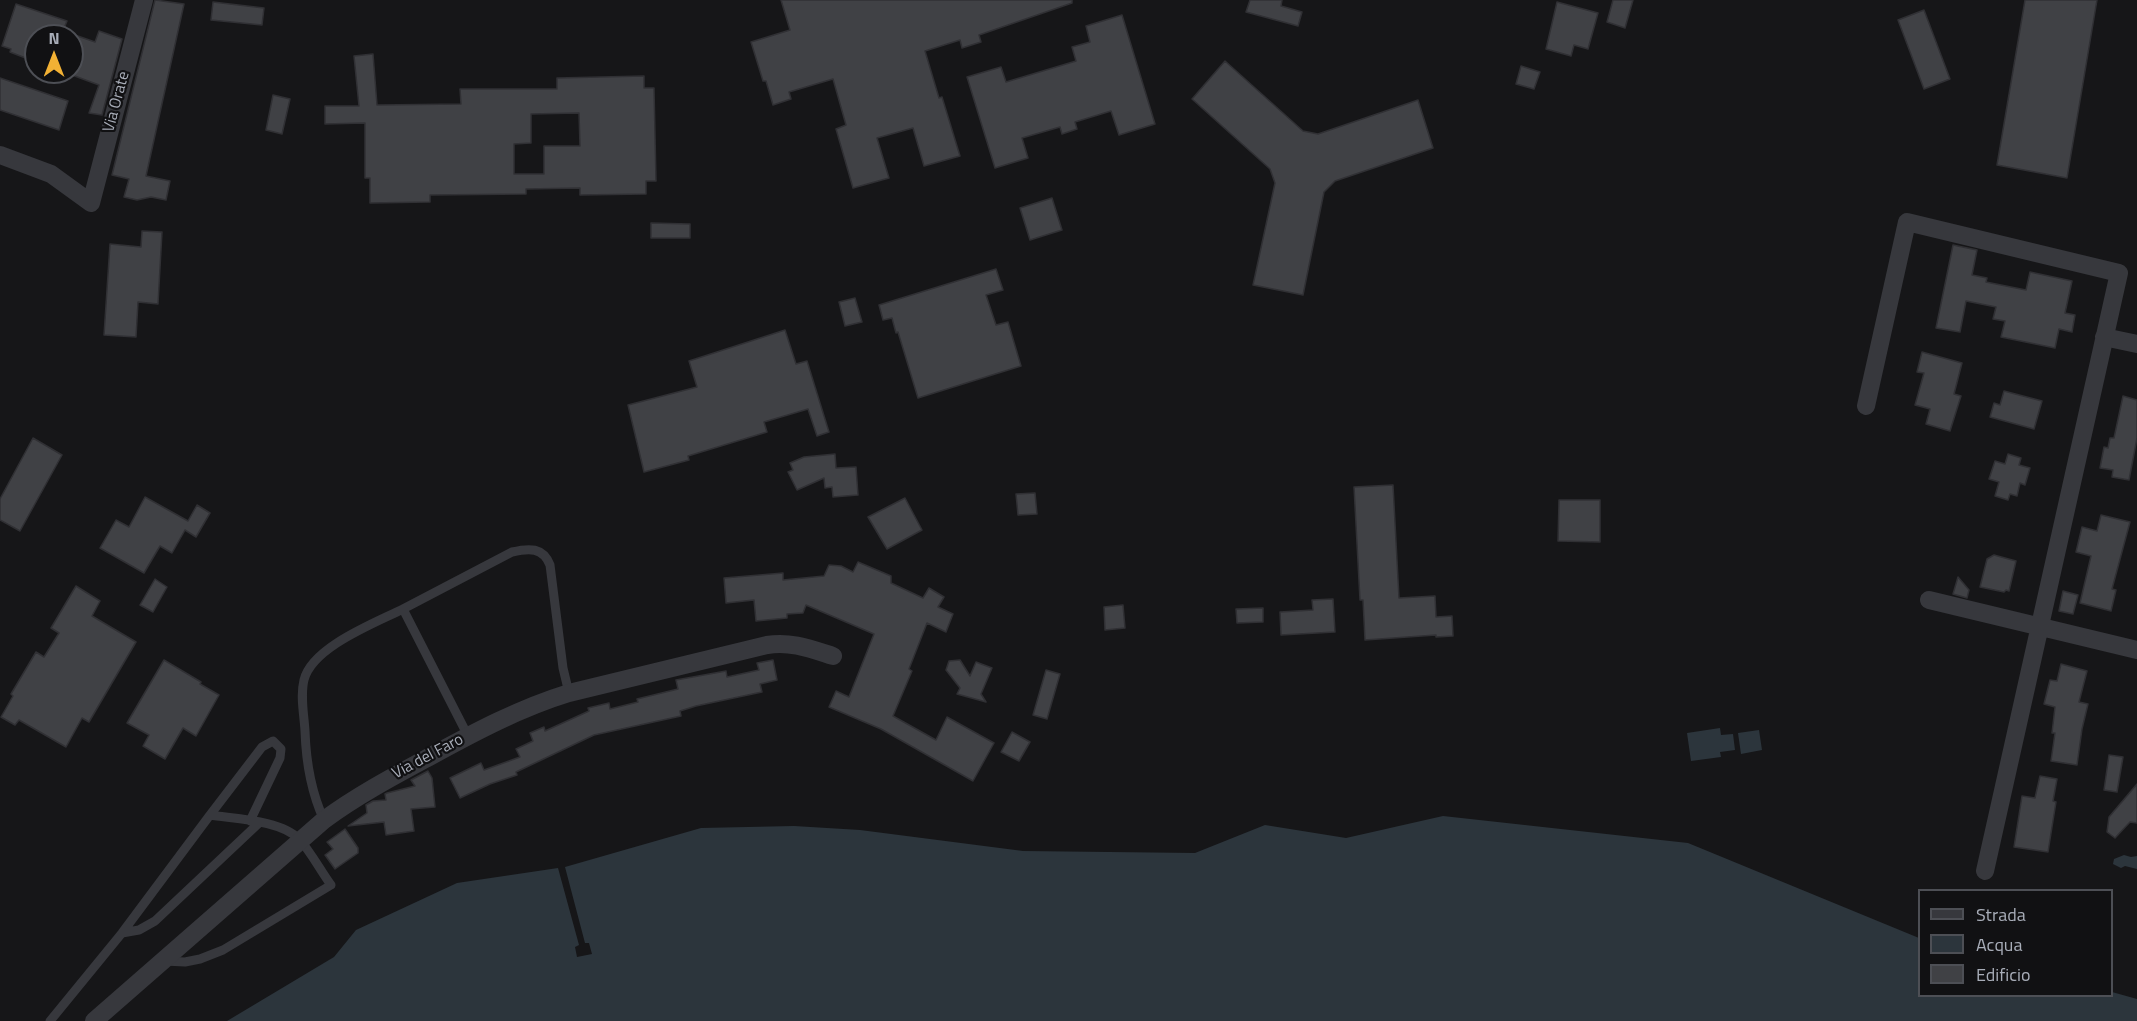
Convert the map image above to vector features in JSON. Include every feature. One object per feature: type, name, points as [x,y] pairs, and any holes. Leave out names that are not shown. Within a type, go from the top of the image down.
[{"type":"street","name":"Via Orate","points":[[0,155],[51,174],[91,203],[144,0]]},
{"type":"street","points":[[1866,406],[1907,222],[2119,273],[1985,871]]},
{"type":"street","points":[[2104,337],[2137,344]]},
{"type":"street","points":[[1929,600],[2137,650]]},
{"type":"street","name":"Via del Faro","points":[[94,1021],[324,820],[375,785],[468,736],[539,703],[569,693],[781,643],[833,656]]},
{"type":"lane","points":[[324,820],[316,802],[309,773],[305,736],[303,687],[304,677],[312,664],[334,644],[512,552],[522,549],[542,552],[547,556],[563,668],[569,693]]},
{"type":"lane","points":[[402,609],[468,736]]},
{"type":"lane","points":[[50,1021],[122,933],[262,747],[273,741],[280,749],[280,758],[254,822],[154,921],[139,930],[122,933]]},
{"type":"lane","points":[[162,961],[185,962],[222,950],[330,885],[300,840],[286,830],[210,815]]},
{"type":"water","points":[[1720,728],[1721,735],[1733,734],[1735,750],[1720,752],[1721,757],[1691,761],[1687,733]]},
{"type":"water","points":[[1759,730],[1762,750],[1741,754],[1738,733]]},
{"type":"water","points":[[1443,816],[1688,843],[1918,938],[1918,997],[2113,997],[2113,992],[2137,999],[2137,1021],[227,1021],[334,957],[356,930],[457,883],[558,868],[579,945],[575,947],[577,957],[592,954],[589,943],[585,943],[565,867],[701,828],[794,826],[860,830],[1023,851],[1195,853],[1265,825],[1346,838]]},
{"type":"water","points":[[2124,855],[2137,856],[2137,869],[2125,866],[2121,868],[2113,864],[2114,859]]},
{"type":"building","points":[[155,0],[184,4],[146,176],[170,181],[166,200],[151,197],[137,200],[124,197],[129,179],[112,175]]},
{"type":"building","points":[[781,0],[1072,0],[1072,3],[979,35],[981,42],[962,48],[960,40],[925,51],[960,156],[924,166],[913,128],[877,138],[889,178],[853,188],[836,129],[846,125],[833,79],[789,92],[791,99],[773,105],[766,81],[763,81],[751,42],[790,30]]},
{"type":"building","points":[[1250,0],[1282,0],[1281,6],[1302,12],[1298,26],[1246,12]]},
{"type":"building","points":[[1613,0],[1633,0],[1625,28],[1607,22]]},
{"type":"building","points":[[2025,0],[2097,0],[2067,178],[1997,165]]},
{"type":"building","points":[[213,2],[264,8],[262,25],[211,20]]},
{"type":"building","points":[[1557,2],[1598,13],[1588,49],[1574,45],[1571,56],[1546,49]]},
{"type":"building","points":[[16,4],[67,21],[66,24],[24,24],[24,57],[2,46]]},
{"type":"building","points":[[1924,10],[1950,79],[1924,89],[1898,20]]},
{"type":"building","points":[[1122,15],[1155,124],[1119,135],[1111,111],[1075,122],[1077,129],[1062,134],[1060,127],[1022,138],[1028,158],[995,168],[967,77],[1001,67],[1006,82],[1076,61],[1072,47],[1090,42],[1086,26]]},
{"type":"building","points":[[99,31],[122,39],[102,115],[89,113],[99,85],[84,79],[84,38],[95,42]]},
{"type":"building","points":[[373,54],[377,105],[461,104],[460,89],[557,89],[557,78],[644,76],[644,88],[654,88],[656,181],[646,181],[646,194],[580,195],[580,188],[526,189],[526,194],[430,195],[430,202],[370,203],[370,178],[365,178],[365,123],[325,124],[325,106],[359,106],[354,56]],"holes":[[[579,113],[580,146],[544,146],[544,174],[514,174],[514,144],[531,143],[531,114]]]},
{"type":"building","points":[[1225,61],[1303,131],[1318,134],[1418,100],[1433,148],[1335,181],[1324,192],[1303,295],[1253,285],[1275,183],[1270,169],[1192,99]]},
{"type":"building","points":[[1521,66],[1540,72],[1534,89],[1516,84]]},
{"type":"building","points":[[0,78],[68,101],[59,130],[0,110]]},
{"type":"building","points":[[273,95],[290,99],[282,134],[266,130]]},
{"type":"building","points":[[1052,198],[1062,230],[1030,240],[1020,208]]},
{"type":"building","points":[[651,223],[690,224],[690,238],[651,238]]},
{"type":"building","points":[[142,231],[162,232],[158,304],[138,302],[136,337],[104,335],[110,244],[141,247]]},
{"type":"building","points":[[1953,245],[1977,250],[1972,275],[1987,278],[1986,282],[2026,290],[2030,272],[2072,281],[2065,313],[2075,315],[2072,332],[2059,329],[2055,348],[2001,337],[2005,321],[1993,319],[1996,307],[1966,301],[1960,332],[1936,328]]},
{"type":"building","points":[[996,269],[1003,290],[986,295],[996,325],[1008,322],[1021,366],[918,398],[898,332],[896,333],[892,318],[883,320],[879,305]]},
{"type":"building","points":[[855,298],[862,322],[845,326],[839,302]]},
{"type":"building","points":[[785,330],[796,364],[807,361],[829,432],[817,436],[808,409],[764,422],[767,432],[688,456],[689,460],[644,472],[628,405],[697,387],[689,361]]},
{"type":"building","points":[[1922,352],[1962,363],[1954,394],[1961,396],[1950,431],[1926,424],[1930,409],[1915,405],[1924,373],[1917,372]]},
{"type":"building","points":[[2004,391],[2042,401],[2034,429],[1990,417],[1994,403],[2000,405]]},
{"type":"building","points":[[2123,396],[2137,400],[2137,438],[2129,480],[2112,477],[2113,470],[2100,468],[2104,447],[2108,448],[2110,438],[2114,438]]},
{"type":"building","points":[[33,438],[62,455],[20,531],[0,520],[0,499]]},
{"type":"building","points":[[835,454],[836,468],[856,467],[858,495],[833,497],[832,487],[825,488],[824,478],[797,490],[788,472],[793,470],[790,463],[804,457]]},
{"type":"building","points":[[2008,454],[2021,458],[2019,465],[2030,468],[2025,485],[2020,483],[2017,496],[2010,494],[2008,500],[1995,496],[1999,482],[1989,479],[1995,461],[2005,464]]},
{"type":"building","points":[[1393,485],[1399,598],[1435,596],[1436,617],[1452,616],[1453,636],[1365,640],[1363,600],[1360,600],[1354,487]]},
{"type":"building","points":[[1035,493],[1037,514],[1018,515],[1016,494]]},
{"type":"building","points":[[145,497],[188,521],[197,505],[210,513],[196,537],[185,530],[172,553],[160,546],[144,573],[100,548],[116,520],[129,527]]},
{"type":"building","points":[[905,498],[922,530],[887,549],[868,517]]},
{"type":"building","points":[[1559,500],[1600,500],[1600,542],[1558,541]]},
{"type":"building","points":[[2101,515],[2130,522],[2112,589],[2116,590],[2111,611],[2080,603],[2091,556],[2076,552],[2082,527],[2097,531]]},
{"type":"building","points":[[1994,555],[2016,561],[2009,591],[1980,587],[1987,559]]},
{"type":"building","points":[[858,562],[891,576],[891,583],[923,598],[929,588],[944,597],[938,607],[953,614],[946,632],[927,623],[909,669],[912,671],[893,716],[936,740],[947,717],[994,743],[973,781],[881,729],[829,707],[836,691],[849,697],[874,634],[806,605],[803,613],[787,614],[787,618],[756,621],[754,600],[726,603],[724,578],[783,573],[783,580],[824,576],[829,565],[841,566],[853,572]]},
{"type":"building","points":[[1958,577],[1969,590],[1967,598],[1953,594]]},
{"type":"building","points":[[155,579],[167,587],[153,612],[140,605]]},
{"type":"building","points":[[76,586],[100,601],[92,616],[136,642],[89,722],[82,718],[66,747],[19,720],[15,725],[1,717],[13,696],[11,694],[36,652],[44,657],[59,633],[51,628]]},
{"type":"building","points":[[2063,591],[2078,595],[2073,614],[2059,611]]},
{"type":"building","points":[[1333,599],[1335,632],[1281,635],[1280,612],[1313,610],[1312,600]]},
{"type":"building","points":[[1123,605],[1125,628],[1105,630],[1104,607]]},
{"type":"building","points":[[1263,608],[1263,622],[1237,623],[1236,609]]},
{"type":"building","points":[[164,660],[219,695],[196,736],[183,728],[165,759],[143,746],[149,735],[127,723]]},
{"type":"building","points":[[773,660],[777,680],[760,684],[762,692],[696,706],[680,711],[681,716],[594,735],[516,772],[517,775],[460,798],[450,778],[481,763],[484,770],[520,757],[516,749],[533,741],[530,733],[544,727],[545,731],[589,711],[588,708],[609,703],[610,709],[638,702],[637,699],[678,689],[676,680],[726,671],[727,677],[759,670],[757,663]]},
{"type":"building","points":[[960,660],[970,676],[976,662],[992,668],[981,694],[986,702],[957,694],[960,688],[946,670],[949,661]]},
{"type":"building","points":[[2061,664],[2087,671],[2079,702],[2088,704],[2077,765],[2051,761],[2055,733],[2052,733],[2055,707],[2044,704],[2050,680],[2057,681]]},
{"type":"building","points":[[1046,670],[1060,674],[1047,719],[1033,715]]},
{"type":"building","points":[[1012,732],[1030,742],[1019,761],[1001,752]]},
{"type":"building","points":[[2109,755],[2123,757],[2117,792],[2104,790]]},
{"type":"building","points":[[428,771],[432,778],[435,807],[411,809],[414,831],[386,835],[384,822],[348,826],[367,813],[366,805],[373,801],[386,800],[385,794],[387,793],[415,786],[411,780]]},
{"type":"building","points":[[2040,776],[2057,779],[2053,801],[2056,802],[2048,852],[2014,847],[2022,796],[2035,798]]},
{"type":"building","points":[[2137,784],[2137,823],[2130,822],[2115,838],[2107,832],[2109,817]]},
{"type":"building","points":[[345,829],[358,848],[358,853],[335,869],[325,855],[333,849],[327,842]]}]
